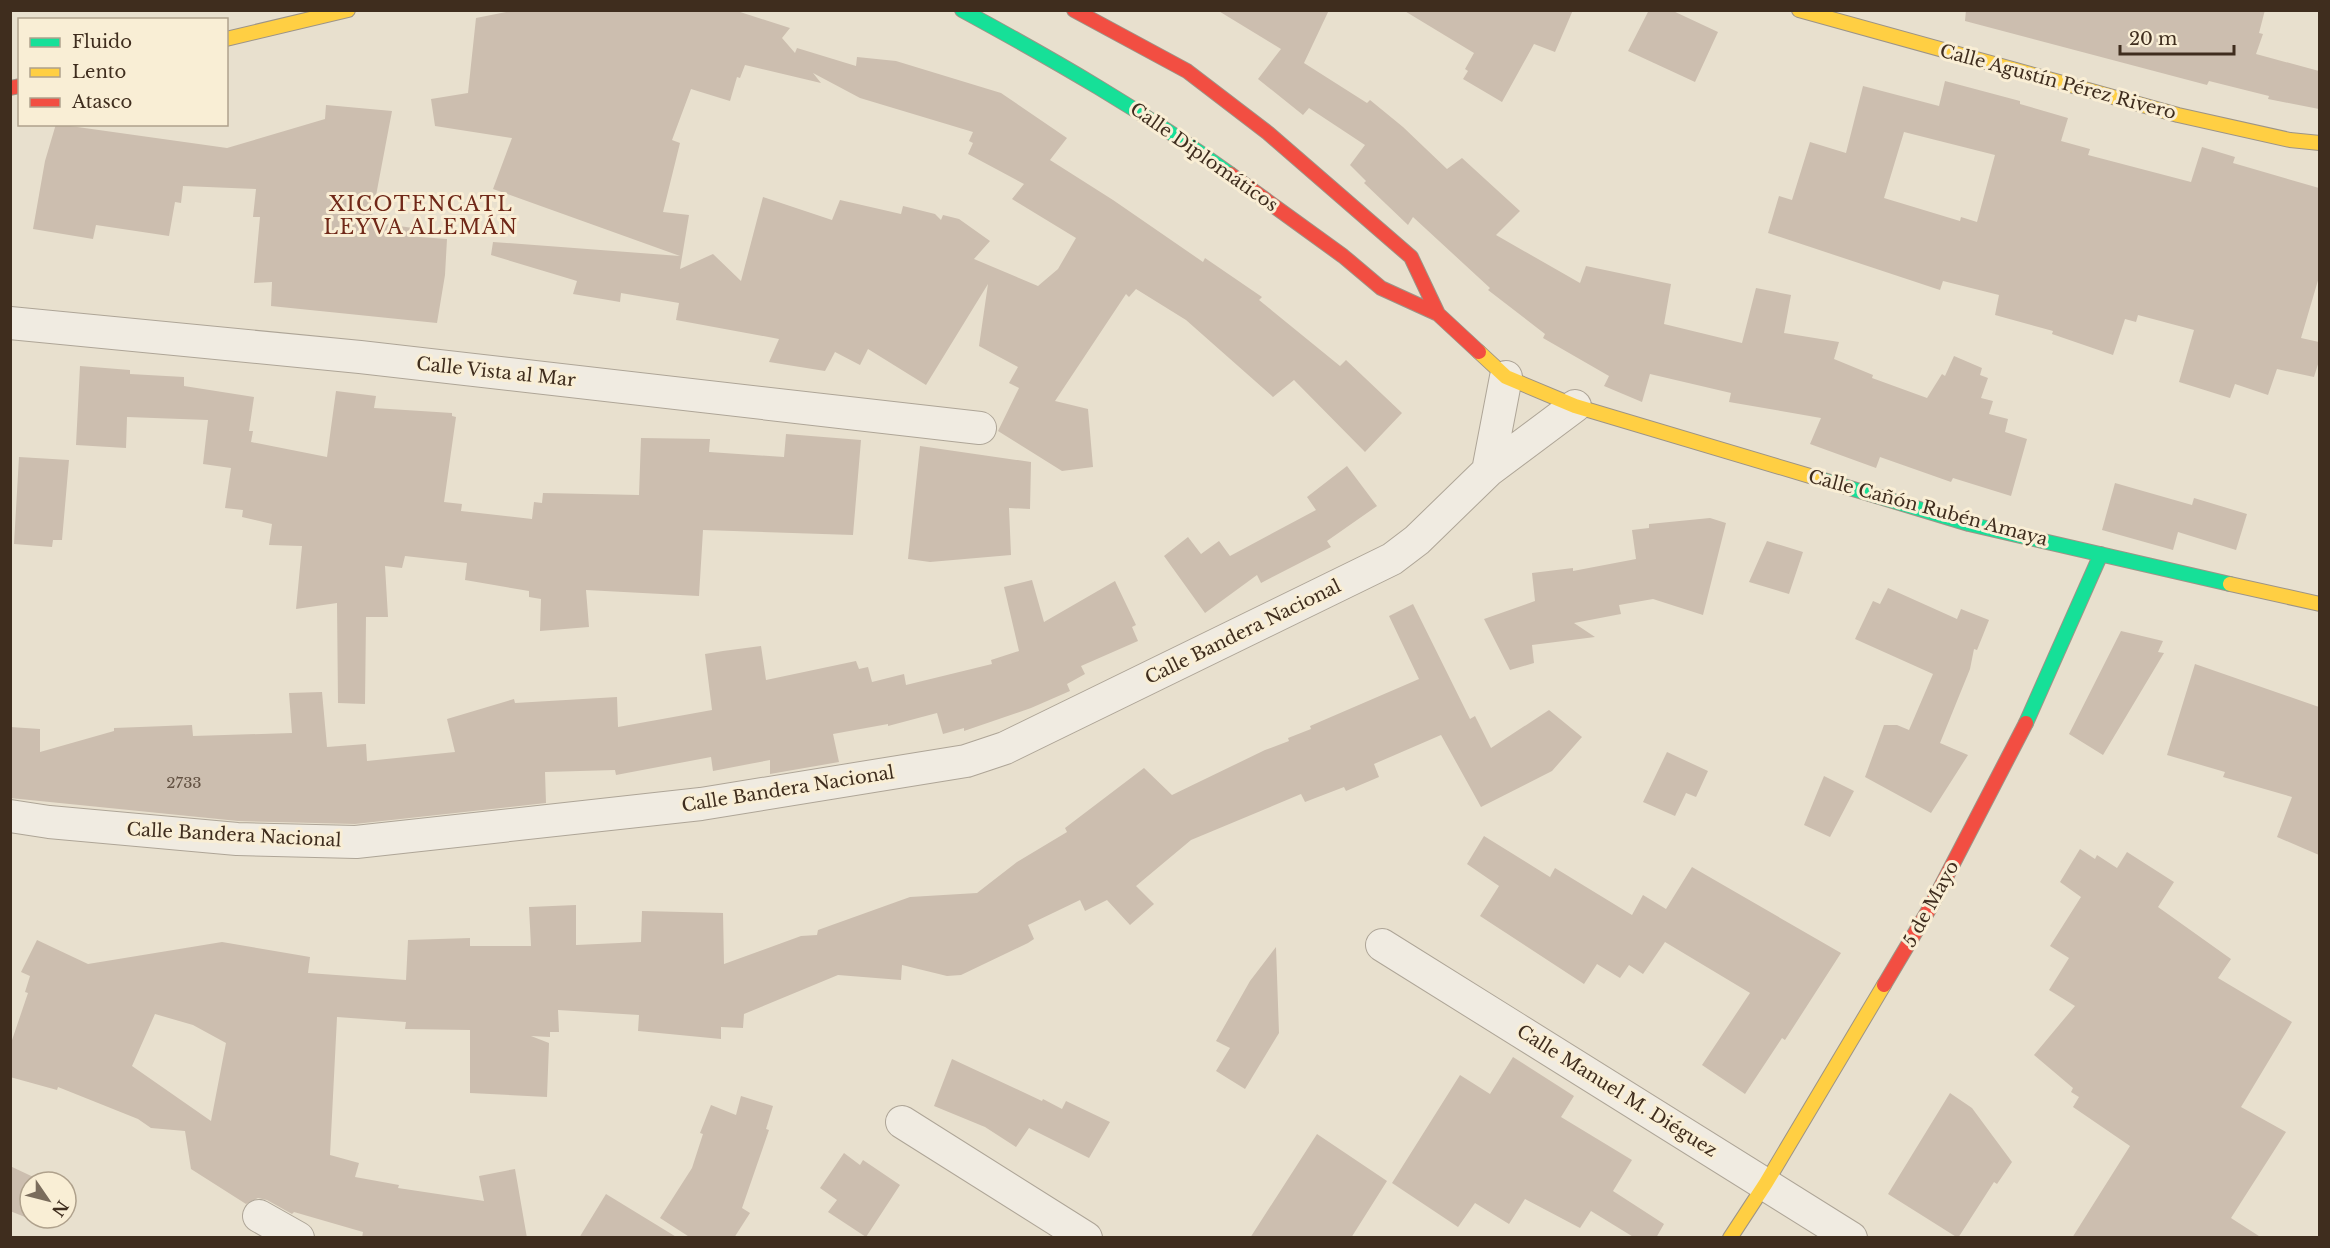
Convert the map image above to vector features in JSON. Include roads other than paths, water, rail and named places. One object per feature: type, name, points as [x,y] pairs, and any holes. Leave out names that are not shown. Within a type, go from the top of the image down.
[{"type":"main road","points":[[228,39],[348,10]]},
{"type":"main road","name":"Calle Diplomáticos","points":[[962,10],[1059,62],[1121,99],[1193,147],[1342,256],[1381,288],[1438,314],[1506,377],[1575,406]]},
{"type":"main road","name":"Calle Diplomáticos","points":[[1074,10],[1187,71],[1268,133],[1411,257],[1438,314]]},
{"type":"main road","name":"Calle Agustín Pérez Rivero","points":[[1799,10],[2178,115],[2290,140],[2319,143]]},
{"type":"main road","name":"Calle Cañón Rubén Amaya","points":[[1575,406],[1969,524],[2319,604]]},
{"type":"main road","name":"5 de Mayo","points":[[1730,1238],[1766,1183],[1931,906],[2014,749],[2101,554]]},
{"type":"street","name":"Calle Vista al Mar","points":[[10,323],[360,357],[980,428]]},
{"type":"street","points":[[1488,471],[1506,377]]},
{"type":"street","name":"Calle Bandera Nacional","points":[[10,816],[49,822],[237,839],[356,842],[702,804],[966,761],[1005,748],[1392,559],[1418,540],[1488,471],[1575,406]]},
{"type":"street","name":"Calle Manuel M. Diéguez","points":[[1382,945],[1851,1238]]},
{"type":"street","points":[[902,1122],[1086,1238]]},
{"type":"street","points":[[259,1216],[298,1238]]},
{"type":"district","name":"XICOTENCATL LEYVA ALEMÁN","points":[[421,216]]}]
